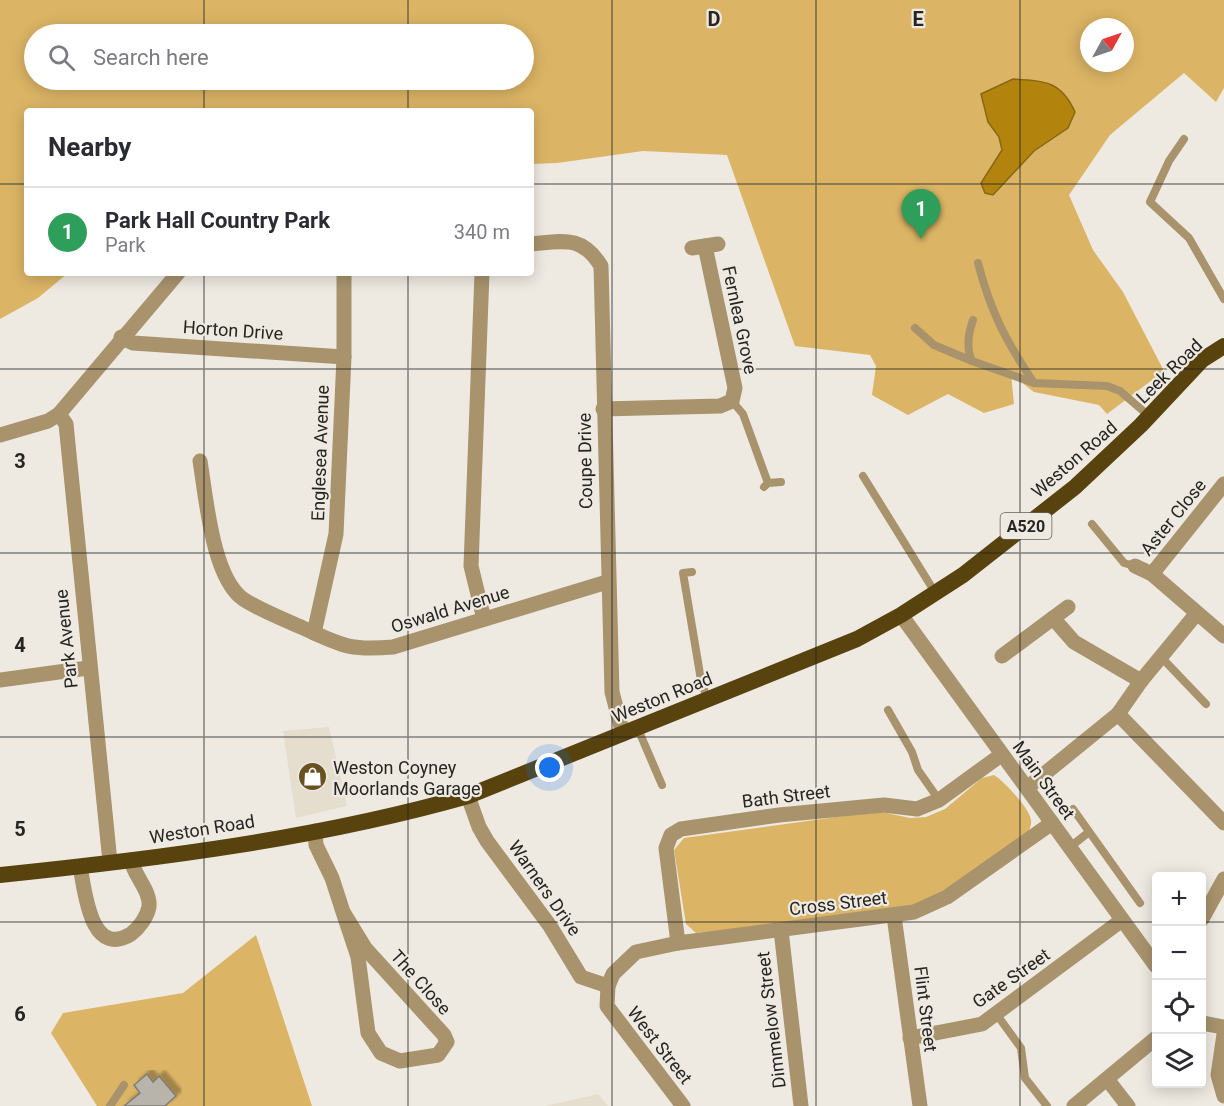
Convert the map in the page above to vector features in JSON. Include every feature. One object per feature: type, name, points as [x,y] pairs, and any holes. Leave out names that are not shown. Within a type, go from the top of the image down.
[{"type":"highway","name":"Leek Road","points":[[1145,420],[1202,360],[1224,346]]},
{"type":"highway","name":"Weston Road","points":[[0,875],[131,860],[315,831],[426,808],[468,796],[631,732],[857,639],[936,594],[1068,492],[1145,420]]},
{"type":"street","name":"Coupe Drive","points":[[534,244],[569,241],[593,253],[601,266],[607,582],[612,692],[631,732]]},
{"type":"street","name":"Fernlea Grove","points":[[603,410],[720,406],[732,401],[735,388],[705,246]]},
{"type":"street","points":[[0,435],[48,421],[59,414],[121,337],[175,276]]},
{"type":"street","name":"Englesea Avenue","points":[[314,633],[336,534],[344,357],[344,276]]},
{"type":"street","points":[[482,276],[471,566],[484,619]]},
{"type":"street","name":"Horton Drive","points":[[121,337],[133,343],[344,357]]},
{"type":"street","name":"Park Avenue","points":[[59,414],[66,424],[88,669],[110,862]]},
{"type":"street","name":"Oswald Avenue","points":[[200,461],[214,545],[232,585],[242,598],[343,646],[363,650],[393,647],[607,582]]},
{"type":"street","name":"Aster Close","points":[[1152,574],[1224,484]]},
{"type":"street","points":[[1135,566],[1152,574],[1224,636]]},
{"type":"street","points":[[1002,656],[1068,607]]},
{"type":"street","points":[[1027,788],[1118,714],[1197,613]]},
{"type":"street","name":"Main Street","points":[[901,615],[1122,920],[1152,955]]},
{"type":"street","points":[[1053,618],[1074,642],[1142,681]]},
{"type":"street","points":[[0,680],[88,669]]},
{"type":"street","points":[[1118,714],[1224,823]]},
{"type":"street","name":"Bath Street","points":[[678,943],[666,848],[670,835],[681,830],[779,815],[884,806],[918,809],[939,800],[1001,755]]},
{"type":"street","name":"Warners Drive","points":[[468,796],[479,827],[487,841],[550,926],[581,976],[610,980]]},
{"type":"street","name":"Cross Street","points":[[610,980],[636,952],[678,943],[894,916],[934,905],[1052,823]]},
{"type":"street","name":"The Close","points":[[315,831],[316,845],[332,878],[343,912],[358,957],[368,1033],[381,1053],[400,1061],[438,1055],[447,1042],[444,1035],[365,948],[343,912]]},
{"type":"street","name":"Weston Road","points":[[80,867],[91,922],[106,936],[118,938],[136,929],[146,916],[149,906],[145,891],[133,871],[131,860]]},
{"type":"street","points":[[1206,912],[1224,879]]},
{"type":"street","name":"Flint Street","points":[[894,916],[920,1106]]},
{"type":"street","name":"Gate Street","points":[[910,1038],[982,1024],[1122,920]]},
{"type":"street","name":"Dimmelow Street","points":[[781,930],[801,1106]]},
{"type":"street","name":"West Street","points":[[610,980],[607,1006],[612,1016],[682,1106]]},
{"type":"street","points":[[1206,1024],[1224,1027]]},
{"type":"street","points":[[1224,1034],[1218,1075],[1224,1096]]},
{"type":"street","points":[[1074,1106],[1152,1041]]},
{"type":"street","points":[[1107,1079],[1128,1106]]},
{"type":"lane","points":[[1184,139],[1169,161],[1150,202],[1188,238],[1224,299]]},
{"type":"lane","points":[[978,263],[985,291],[1003,336],[1034,383]]},
{"type":"lane","points":[[972,361],[968,352],[973,320]]},
{"type":"lane","points":[[915,328],[934,345],[1034,383],[1107,386],[1120,392],[1145,420]]},
{"type":"lane","name":"Fernlea Grove","points":[[732,401],[743,414],[766,485],[781,482]]},
{"type":"lane","points":[[863,476],[936,594]]},
{"type":"lane","points":[[1092,524],[1124,563],[1135,566]]},
{"type":"lane","points":[[692,572],[683,573],[700,680],[707,699]]},
{"type":"lane","points":[[1162,658],[1206,704]]},
{"type":"lane","points":[[888,710],[912,752],[918,770],[939,800]]},
{"type":"lane","points":[[631,732],[662,785]]},
{"type":"lane","points":[[1073,810],[1140,903]]},
{"type":"lane","points":[[1070,847],[1089,832]]},
{"type":"lane","points":[[997,1015],[1021,1048],[1025,1078],[1047,1106]]},
{"type":"lane","points":[[110,1106],[124,1085]]},
{"type":"shaded area","points":[[0,0],[1224,0],[1224,88],[1216,102],[1184,73],[1110,135],[1069,195],[1093,250],[1123,292],[1164,371],[1107,414],[1099,405],[1034,392],[1011,374],[1014,404],[984,413],[948,394],[908,415],[872,395],[876,366],[870,355],[795,346],[727,155],[643,151],[557,163],[534,164],[534,108],[24,108],[24,276],[64,276],[38,298],[0,319]]},
{"type":"shaded area","points":[[1013,79],[1043,82],[1058,88],[1075,112],[1068,128],[1034,151],[993,195],[985,193],[981,183],[1002,150],[999,137],[988,122],[981,94]]},
{"type":"shaded area","points":[[329,727],[347,806],[296,818],[283,731]]},
{"type":"shaded area","points":[[994,775],[1010,789],[1030,815],[1031,826],[1028,834],[933,902],[898,912],[696,933],[686,924],[674,850],[684,838],[882,812],[910,818],[926,817],[945,809],[982,778]]},
{"type":"shaded area","points":[[256,935],[312,1106],[97,1106],[51,1033],[63,1013],[183,993]]},
{"type":"shaded area","points":[[598,1094],[608,1106],[545,1106]]},
{"type":"building","points":[[147,1074],[153,1082],[159,1076],[176,1096],[165,1106],[124,1106],[140,1093],[134,1085]]},
{"type":"place","name":"Park Hall Country Park","points":[[921,239]]},
{"type":"place","name":"Weston Coyney Moorlands Garage","points":[[312,777]]}]
